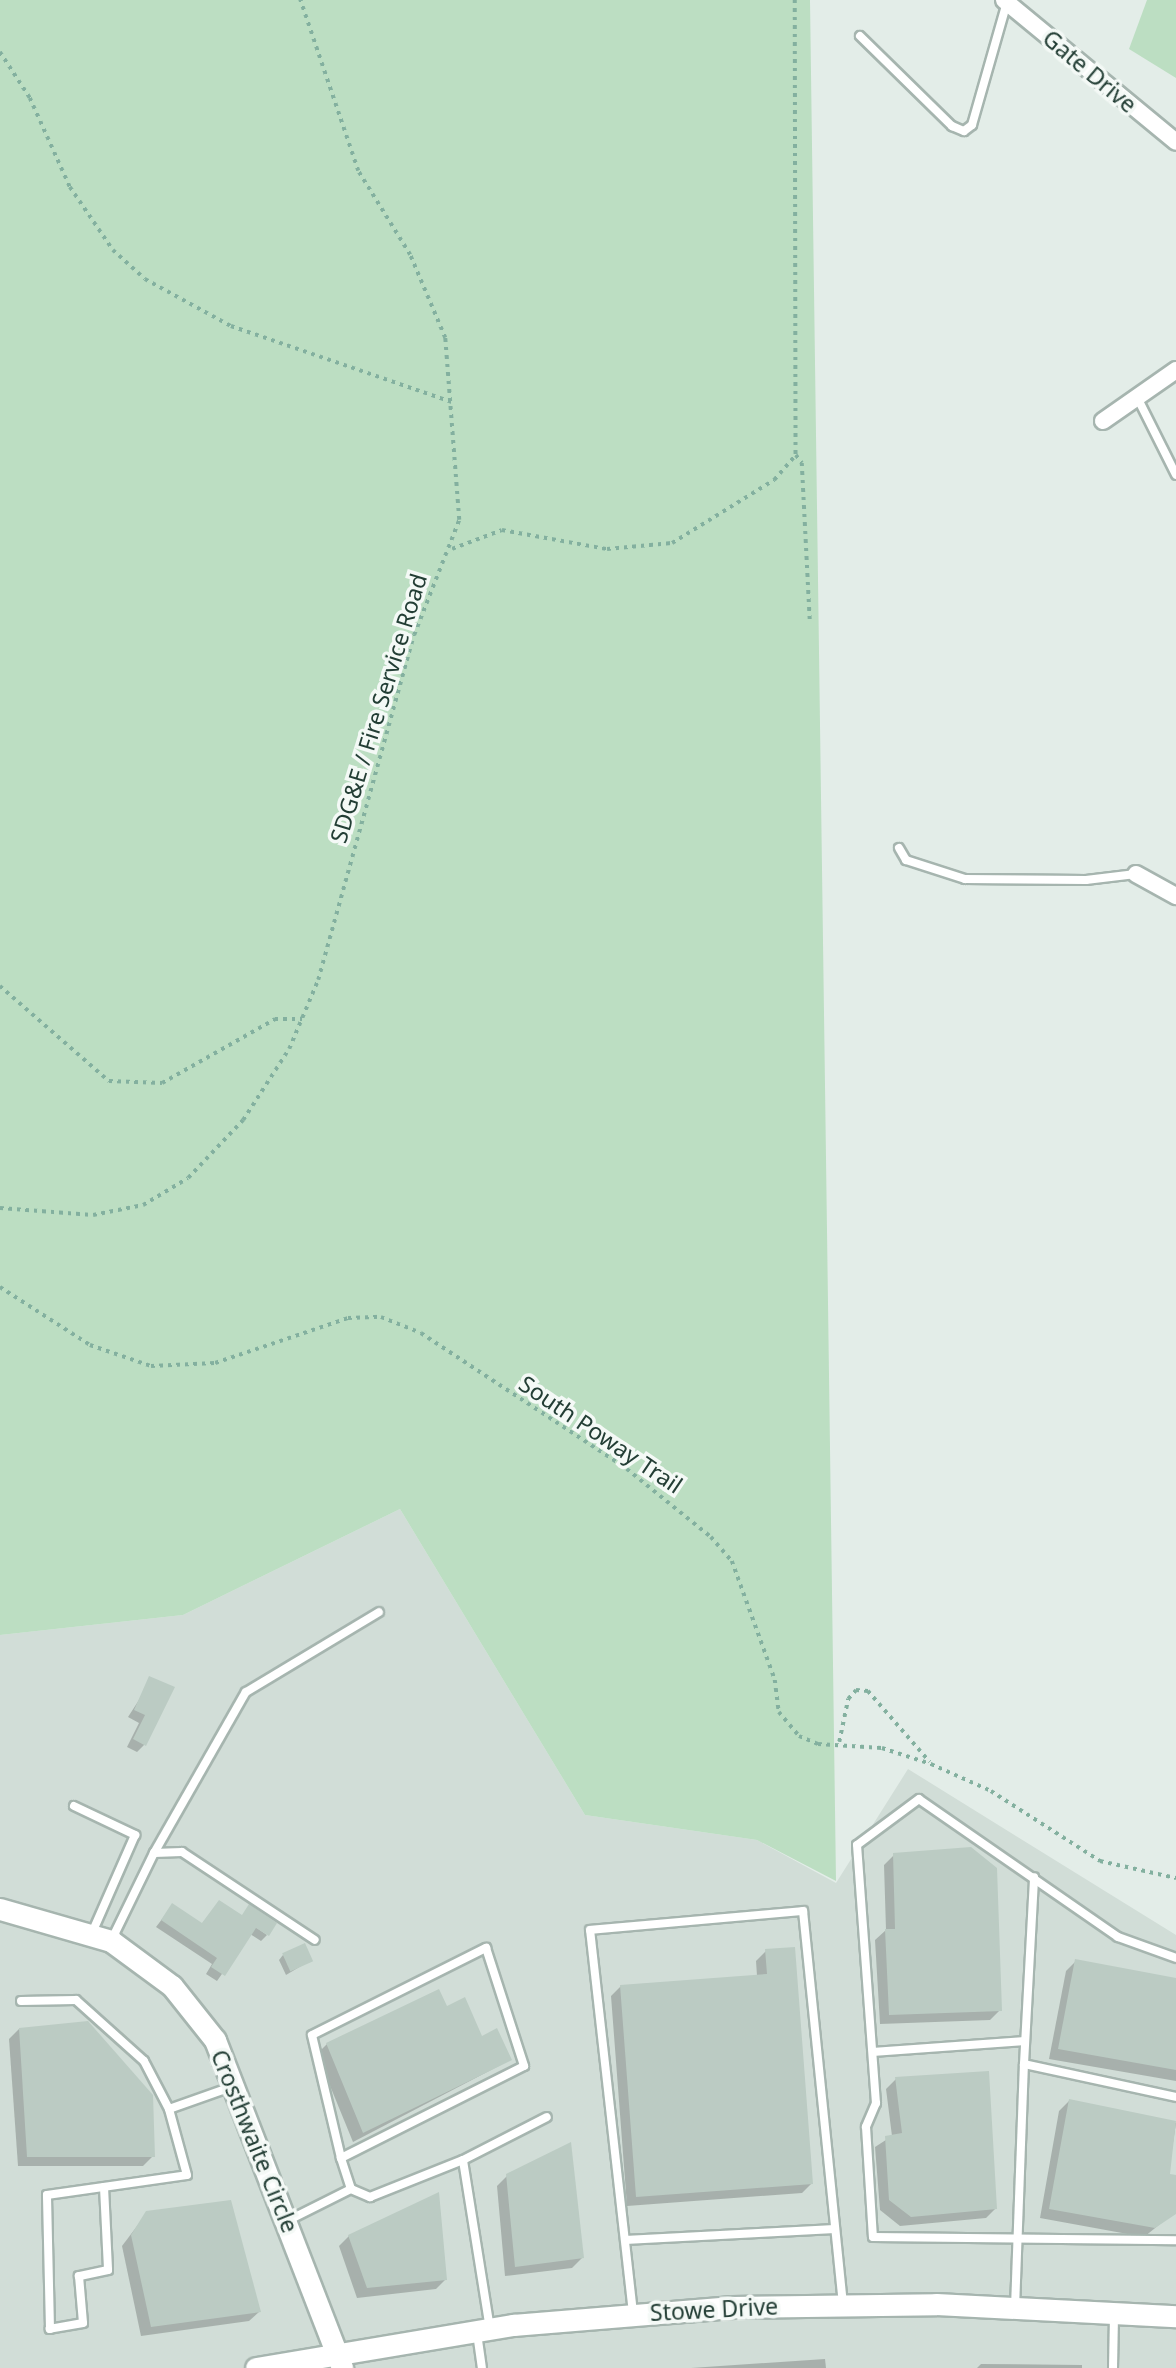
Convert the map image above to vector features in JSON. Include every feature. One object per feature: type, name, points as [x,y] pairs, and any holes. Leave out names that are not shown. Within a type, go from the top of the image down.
[{"type":"main road","name":"Crosthwaite Circle","points":[[0,1909],[101,1937],[172,1986],[215,2039],[237,2085],[339,2360]]},
{"type":"main road","name":"Stowe Drive","points":[[256,2368],[339,2360],[483,2329],[633,2313],[843,2303],[1176,2316]]},
{"type":"street","name":"Gate Drive","points":[[1006,1],[1176,142]]},
{"type":"street","points":[[1103,421],[1176,370]]},
{"type":"street","points":[[1136,874],[1176,896]]},
{"type":"lane","points":[[860,36],[952,126],[964,131],[972,125],[1006,1]]},
{"type":"lane","points":[[1138,397],[1176,475]]},
{"type":"lane","points":[[899,848],[906,860],[965,879],[1086,880],[1136,874]]},
{"type":"lane","points":[[101,1937],[154,1853],[246,1692],[379,1612]]},
{"type":"lane","points":[[1176,1958],[1118,1937],[919,1799],[857,1845],[876,2103],[866,2127],[873,2237],[1176,2240]]},
{"type":"lane","points":[[74,1805],[135,1835],[101,1937]]},
{"type":"lane","points":[[154,1853],[182,1852],[315,1940]]},
{"type":"lane","points":[[1015,2308],[1034,1877]]},
{"type":"lane","points":[[633,2313],[590,1930],[803,1911],[843,2303]]},
{"type":"lane","points":[[341,2158],[524,2066],[486,1948],[312,2035],[341,2158],[351,2189],[370,2197],[463,2160],[547,2117]]},
{"type":"lane","points":[[21,2001],[76,2000],[144,2061],[169,2109],[187,2175],[47,2195],[50,2329],[83,2323],[79,2276],[108,2270],[104,2187]]},
{"type":"lane","points":[[873,2052],[1025,2041]]},
{"type":"lane","points":[[1024,2064],[1176,2097]]},
{"type":"lane","points":[[169,2109],[237,2085]]},
{"type":"lane","points":[[463,2160],[483,2329],[482,2368]]},
{"type":"lane","points":[[288,2221],[351,2189]]},
{"type":"lane","points":[[625,2240],[835,2229]]},
{"type":"lane","points":[[1113,2368],[1114,2313]]},
{"type":"path","name":"SDG&E / Fire Service Road","points":[[0,1208],[93,1215],[143,1205],[188,1178],[243,1120],[302,1019],[414,635],[458,520],[452,402],[445,338],[410,255],[358,171],[300,0]]},
{"type":"path","points":[[795,0],[796,455],[802,463],[810,620]]},
{"type":"path","points":[[0,52],[30,98],[70,187],[113,250],[145,279],[231,326],[452,402]]},
{"type":"path","points":[[452,549],[502,530],[607,550],[672,543],[774,480],[796,455]]},
{"type":"path","points":[[0,986],[109,1081],[162,1083],[275,1019],[302,1019]]},
{"type":"path","name":"South Poway Trail","points":[[0,1287],[90,1345],[151,1366],[215,1363],[348,1318],[381,1317],[421,1332],[627,1469],[711,1536],[732,1561],[735,1582],[752,1610],[779,1712],[799,1736],[818,1744],[839,1742],[931,1764],[991,1791],[1100,1861],[1176,1878]]},
{"type":"path","points":[[839,1742],[848,1699],[856,1690],[869,1691],[931,1764]]},
{"type":"shaded area","points":[[400,1509],[585,1815],[757,1840],[836,1883],[908,1769],[1176,1935],[1176,2368],[0,2368],[0,1635],[183,1615]]},
{"type":"green space","points":[[0,0],[810,0],[836,1881],[757,1840],[585,1815],[400,1509],[183,1615],[0,1635]]},
{"type":"green space","points":[[1147,0],[1176,0],[1176,78],[1129,49]]},
{"type":"building","points":[[149,1676],[175,1687],[146,1746],[133,1739],[145,1715],[134,1710]]},
{"type":"building","points":[[971,1847],[997,1868],[1002,2011],[889,2015],[885,1929],[895,1929],[893,1853]]},
{"type":"building","points":[[219,1900],[242,1915],[249,1904],[277,1923],[269,1936],[256,1928],[225,1976],[211,1967],[217,1958],[161,1920],[172,1903],[202,1923]]},
{"type":"building","points":[[305,1943],[313,1961],[290,1971],[282,1953]]},
{"type":"building","points":[[795,1947],[813,2184],[636,2197],[620,1985],[767,1974],[765,1949]]},
{"type":"building","points":[[1075,1959],[1176,1978],[1176,2070],[1058,2049]]},
{"type":"building","points":[[439,1989],[447,2006],[465,1997],[482,2036],[497,2028],[512,2060],[363,2133],[326,2043]]},
{"type":"building","points":[[88,2021],[153,2095],[155,2157],[27,2157],[19,2028]]},
{"type":"building","points":[[989,2071],[997,2209],[911,2217],[889,2200],[885,2136],[902,2133],[895,2077]]},
{"type":"building","points":[[1069,2099],[1176,2121],[1170,2174],[1176,2175],[1176,2214],[1155,2228],[1049,2209]]},
{"type":"building","points":[[571,2142],[584,2258],[515,2267],[506,2174]]},
{"type":"building","points":[[439,2192],[447,2280],[367,2288],[348,2235]]},
{"type":"building","points":[[231,2200],[261,2312],[151,2327],[131,2235],[146,2211]]}]
